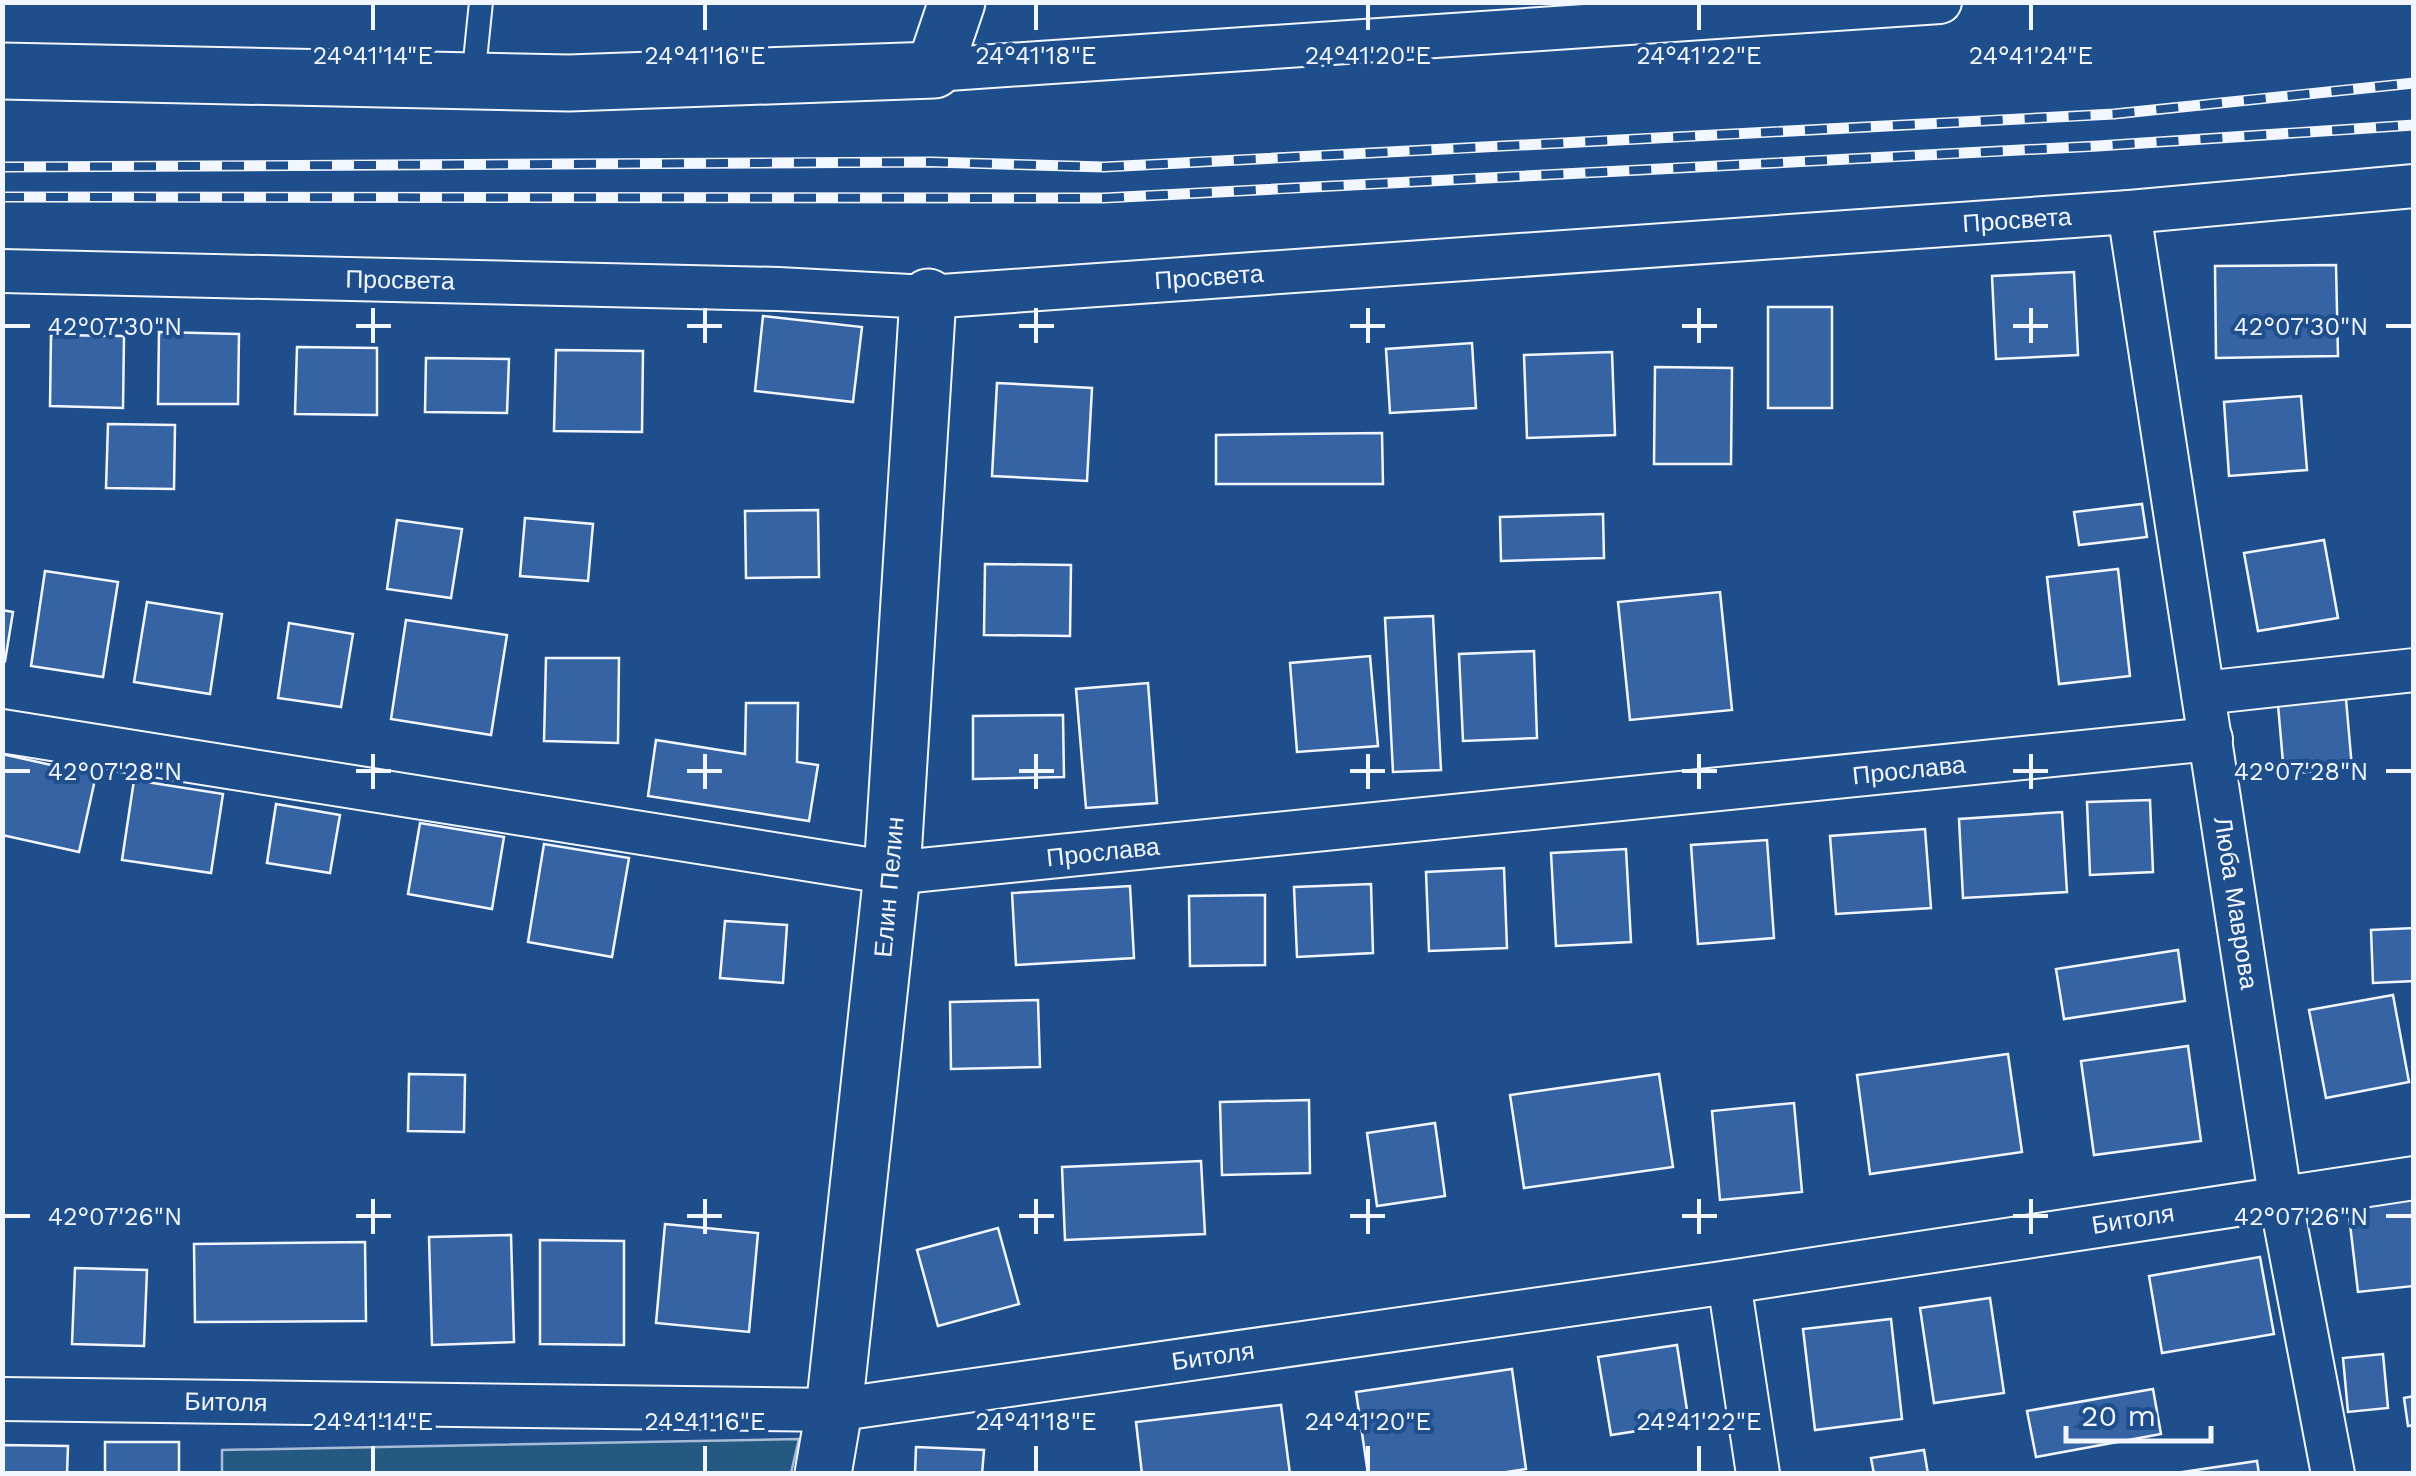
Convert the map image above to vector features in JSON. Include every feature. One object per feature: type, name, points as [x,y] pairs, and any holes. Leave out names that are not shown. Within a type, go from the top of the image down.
[{"type":"street","points":[[934,70],[957,2]]},
{"type":"street","points":[[2,70],[569,83],[934,70],[1940,2]]},
{"type":"street","name":"Просвета","points":[[2,270],[778,289],[928,297],[2129,212],[2414,186]]},
{"type":"street","name":"Люба Маврова","points":[[2129,212],[2280,1196],[2333,1474]]},
{"type":"street","name":"Елин Пелин","points":[[823,1474],[834,1410],[892,873],[928,297]]},
{"type":"street","points":[[2203,693],[2414,670]]},
{"type":"street","name":"Прослава","points":[[2,731],[892,873],[2211,740]]},
{"type":"street","name":"Битоля","points":[[2,1399],[834,1410],[1729,1282],[2414,1178]]},
{"type":"street","points":[[1729,1282],[1758,1474]]},
{"type":"lane","points":[[473,80],[481,2]]},
{"type":"shaded area","points":[[799,1439],[791,1473],[222,1473],[222,1450]]},
{"type":"building","points":[[2336,265],[2338,356],[2216,358],[2215,266]]},
{"type":"building","points":[[2074,272],[2078,355],[1996,359],[1992,276]]},
{"type":"building","points":[[1768,307],[1832,307],[1832,408],[1768,408]]},
{"type":"building","points":[[763,316],[862,327],[853,402],[755,391]]},
{"type":"building","points":[[159,332],[239,334],[238,404],[158,404]]},
{"type":"building","points":[[51,335],[124,336],[123,408],[50,406]]},
{"type":"building","points":[[1472,343],[1476,408],[1390,413],[1386,349]]},
{"type":"building","points":[[297,347],[377,348],[377,415],[295,414]]},
{"type":"building","points":[[556,350],[643,351],[642,432],[554,431]]},
{"type":"building","points":[[1612,352],[1615,435],[1527,438],[1524,355]]},
{"type":"building","points":[[426,358],[509,359],[507,413],[425,412]]},
{"type":"building","points":[[1655,367],[1732,368],[1731,464],[1654,464]]},
{"type":"building","points":[[997,383],[1092,388],[1087,481],[992,476]]},
{"type":"building","points":[[2301,396],[2307,470],[2229,476],[2224,402]]},
{"type":"building","points":[[108,424],[175,425],[174,489],[106,488]]},
{"type":"building","points":[[1382,433],[1383,484],[1216,484],[1216,435]]},
{"type":"building","points":[[2142,504],[2147,537],[2079,545],[2074,512]]},
{"type":"building","points":[[818,510],[819,577],[746,578],[745,511]]},
{"type":"building","points":[[1603,514],[1604,558],[1501,561],[1500,517]]},
{"type":"building","points":[[525,518],[593,524],[588,581],[520,576]]},
{"type":"building","points":[[397,520],[462,529],[451,598],[387,589]]},
{"type":"building","points":[[2324,540],[2338,618],[2258,631],[2244,553]]},
{"type":"building","points":[[985,564],[1071,565],[1070,636],[984,635]]},
{"type":"building","points":[[2118,569],[2130,676],[2059,684],[2047,577]]},
{"type":"building","points":[[45,571],[118,582],[103,677],[31,666]]},
{"type":"building","points":[[1720,592],[1732,710],[1630,720],[1618,602]]},
{"type":"building","points":[[147,602],[222,614],[210,694],[134,682]]},
{"type":"building","points":[[2,610],[13,612],[5,661],[2,660]]},
{"type":"building","points":[[1433,616],[1441,770],[1393,772],[1385,618]]},
{"type":"building","points":[[406,620],[507,635],[491,735],[391,719]]},
{"type":"building","points":[[289,623],[353,634],[341,707],[278,698]]},
{"type":"building","points":[[1534,651],[1537,738],[1463,741],[1459,654]]},
{"type":"building","points":[[1370,656],[1378,746],[1297,752],[1290,663]]},
{"type":"building","points":[[546,658],[619,658],[618,743],[544,741]]},
{"type":"building","points":[[1148,683],[1157,803],[1086,808],[1076,689]]},
{"type":"building","points":[[2346,699],[2352,768],[2284,774],[2278,705]]},
{"type":"building","points":[[746,703],[798,703],[797,762],[818,765],[809,821],[648,796],[656,740],[745,754]]},
{"type":"building","points":[[1063,715],[1064,777],[973,779],[973,716]]},
{"type":"building","points":[[2,754],[96,775],[79,852],[2,835]]},
{"type":"building","points":[[134,780],[223,794],[211,873],[122,860]]},
{"type":"building","points":[[2150,800],[2153,872],[2090,875],[2087,802]]},
{"type":"building","points":[[276,804],[340,815],[330,873],[267,863]]},
{"type":"building","points":[[2062,812],[2067,892],[1963,898],[1959,819]]},
{"type":"building","points":[[420,823],[504,837],[492,909],[408,894]]},
{"type":"building","points":[[1925,829],[1931,908],[1836,914],[1830,836]]},
{"type":"building","points":[[1767,840],[1774,938],[1698,944],[1691,845]]},
{"type":"building","points":[[544,844],[629,858],[612,957],[528,942]]},
{"type":"building","points":[[1626,849],[1631,942],[1556,946],[1551,853]]},
{"type":"building","points":[[1504,868],[1507,948],[1429,951],[1426,872]]},
{"type":"building","points":[[1371,884],[1373,953],[1297,957],[1294,887]]},
{"type":"building","points":[[1130,886],[1134,958],[1016,965],[1012,893]]},
{"type":"building","points":[[1265,895],[1265,965],[1190,966],[1189,896]]},
{"type":"building","points":[[725,921],[787,925],[783,983],[720,978]]},
{"type":"building","points":[[2414,928],[2414,981],[2373,983],[2371,930]]},
{"type":"building","points":[[2178,950],[2185,1001],[2064,1019],[2056,969]]},
{"type":"building","points":[[2393,995],[2409,1082],[2326,1098],[2309,1010]]},
{"type":"building","points":[[1038,1000],[1040,1067],[951,1069],[950,1002]]},
{"type":"building","points":[[2188,1046],[2201,1141],[2094,1155],[2081,1061]]},
{"type":"building","points":[[2008,1054],[2022,1152],[1870,1174],[1857,1075]]},
{"type":"building","points":[[409,1074],[465,1075],[464,1132],[408,1131]]},
{"type":"building","points":[[1659,1074],[1673,1167],[1524,1188],[1510,1095]]},
{"type":"building","points":[[1309,1100],[1310,1173],[1222,1175],[1220,1102]]},
{"type":"building","points":[[1794,1103],[1802,1192],[1720,1200],[1712,1111]]},
{"type":"building","points":[[1435,1123],[1445,1196],[1377,1206],[1367,1133]]},
{"type":"building","points":[[1201,1161],[1205,1234],[1065,1240],[1062,1167]]},
{"type":"building","points":[[2414,1199],[2414,1286],[2358,1292],[2348,1207]]},
{"type":"building","points":[[665,1224],[758,1233],[749,1332],[656,1323]]},
{"type":"building","points":[[998,1228],[1019,1304],[938,1326],[917,1250]]},
{"type":"building","points":[[511,1235],[514,1342],[432,1345],[429,1237]]},
{"type":"building","points":[[540,1240],[624,1241],[624,1345],[540,1344]]},
{"type":"building","points":[[365,1242],[366,1321],[195,1322],[194,1244]]},
{"type":"building","points":[[2260,1257],[2274,1334],[2162,1353],[2149,1276]]},
{"type":"building","points":[[75,1268],[147,1270],[144,1346],[72,1344]]},
{"type":"building","points":[[1990,1298],[2004,1393],[1934,1403],[1920,1308]]},
{"type":"building","points":[[1891,1319],[1902,1419],[1815,1430],[1803,1329]]},
{"type":"building","points":[[1677,1345],[1689,1423],[1611,1435],[1598,1357]]},
{"type":"building","points":[[2383,1354],[2388,1408],[2348,1412],[2343,1358]]},
{"type":"building","points":[[1512,1369],[1526,1469],[1494,1474],[1368,1474],[1356,1392]]},
{"type":"building","points":[[2153,1389],[2161,1434],[2036,1457],[2027,1411]]},
{"type":"building","points":[[2414,1396],[2414,1425],[2408,1426],[2404,1398]]},
{"type":"building","points":[[1281,1405],[1290,1474],[1142,1474],[1136,1422]]},
{"type":"building","points":[[105,1442],[179,1442],[179,1474],[105,1474]]},
{"type":"building","points":[[2,1445],[68,1446],[67,1474],[2,1474]]},
{"type":"building","points":[[916,1447],[984,1450],[982,1474],[915,1474]]},
{"type":"building","points":[[1924,1450],[1928,1474],[1874,1474],[1871,1458]]},
{"type":"building","points":[[2257,1461],[2259,1474],[2169,1474]]},
{"type":"railway","points":[[2,167],[931,162],[1104,167],[2114,114],[2414,83]]},
{"type":"railway","points":[[2,197],[1104,198],[2098,146],[2414,125]]}]
